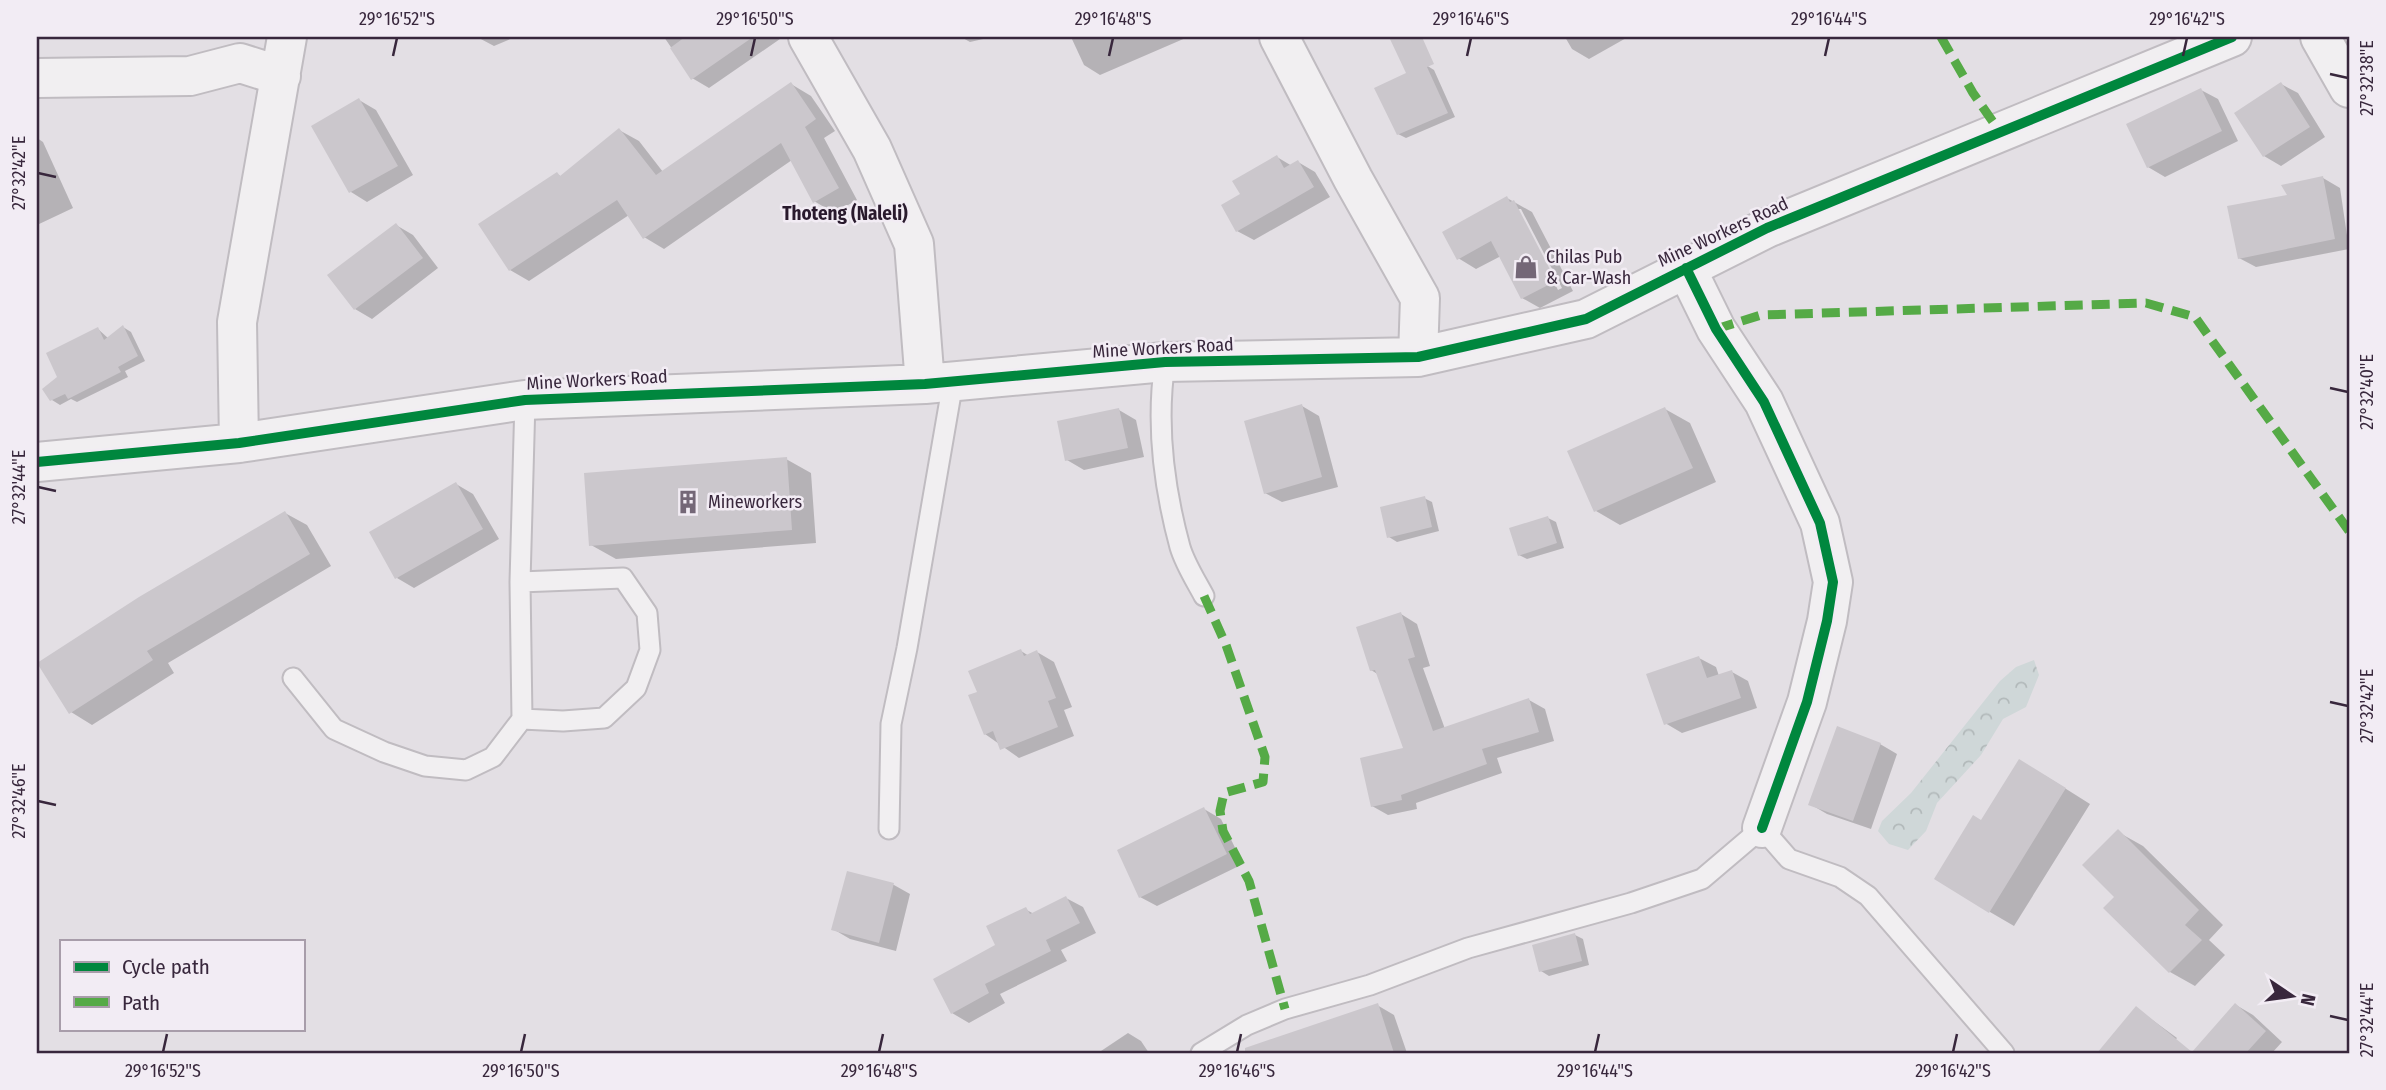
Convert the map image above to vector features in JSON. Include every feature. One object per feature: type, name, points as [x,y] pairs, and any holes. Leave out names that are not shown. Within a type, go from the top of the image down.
[{"type":"street","points":[[239,443],[237,322],[287,37]]},
{"type":"street","points":[[808,37],[872,149],[914,244],[939,383]]},
{"type":"street","points":[[1279,37],[1353,179],[1420,298],[1418,356]]},
{"type":"street","name":"Mine Workers Road","points":[[37,462],[239,443],[524,400],[939,383],[1165,362],[1418,356],[1586,319],[1767,228],[2232,37]]},
{"type":"street","points":[[2320,37],[2349,88]]},
{"type":"street","points":[[37,78],[190,76],[240,63],[281,76]]},
{"type":"street","points":[[1686,268],[1716,329],[1764,402],[1820,523],[1833,582],[1827,621],[1807,702],[1762,828]]},
{"type":"lane","points":[[1165,362],[1160,397],[1166,479],[1181,549],[1204,596]]},
{"type":"lane","points":[[889,829],[891,724],[907,648],[939,383]]},
{"type":"lane","points":[[293,678],[334,729],[384,752],[425,766],[466,770],[493,757],[522,719],[520,582],[524,400]]},
{"type":"lane","points":[[520,582],[623,578],[647,613],[650,650],[636,688],[604,718],[563,721],[522,719]]},
{"type":"lane","points":[[1201,1053],[1247,1025],[1285,1009],[1370,985],[1468,948],[1631,903],[1702,879],[1762,828],[1788,859],[1840,877],[1868,897],[2004,1053]]},
{"type":"green space","points":[[2034,660],[2039,675],[2026,707],[2003,719],[1981,755],[1937,803],[1926,831],[1908,850],[1889,844],[1878,831],[1882,821],[1911,793],[2000,681],[2016,667]]},
{"type":"building","points":[[685,37],[753,37],[691,80],[670,48]]},
{"type":"building","points":[[1389,37],[1422,37],[1434,64],[1427,67],[1448,113],[1397,135],[1374,88],[1406,73]]},
{"type":"building","points":[[791,82],[816,119],[805,127],[839,188],[813,203],[781,143],[643,239],[617,200],[509,271],[478,224],[557,172],[560,176],[619,128],[656,175]]},
{"type":"building","points":[[2281,82],[2310,127],[2263,157],[2234,113]]},
{"type":"building","points":[[2201,88],[2222,131],[2147,168],[2126,124]]},
{"type":"building","points":[[359,98],[398,166],[349,193],[311,126]]},
{"type":"building","points":[[1277,155],[1284,168],[1298,160],[1314,187],[1236,232],[1221,205],[1240,194],[1232,181]]},
{"type":"building","points":[[2323,176],[2335,239],[2238,259],[2227,206],[2287,195],[2281,185]]},
{"type":"building","points":[[1507,196],[1510,202],[1514,200],[1556,281],[1521,299],[1491,241],[1457,260],[1442,232]]},
{"type":"building","points":[[396,223],[423,258],[354,310],[327,275]]},
{"type":"building","points":[[123,325],[138,356],[118,367],[121,372],[68,399],[65,394],[50,401],[42,389],[57,377],[46,353],[98,327],[104,340]]},
{"type":"building","points":[[1302,404],[1322,477],[1264,494],[1244,421]]},
{"type":"building","points":[[1665,407],[1693,468],[1594,512],[1567,451]]},
{"type":"building","points":[[1119,408],[1128,448],[1065,461],[1057,421]]},
{"type":"building","name":"Mineworkers","points":[[787,457],[792,530],[589,546],[584,473]]},
{"type":"building","points":[[456,482],[483,529],[395,579],[369,532]]},
{"type":"building","points":[[1425,496],[1432,527],[1387,538],[1380,507]]},
{"type":"building","points":[[285,511],[310,554],[147,651],[153,660],[69,714],[37,663],[139,597]]},
{"type":"building","points":[[1548,516],[1557,543],[1518,556],[1509,528]]},
{"type":"building","points":[[1401,612],[1415,657],[1408,659],[1433,731],[1529,698],[1539,732],[1482,749],[1487,764],[1401,795],[1402,800],[1371,807],[1360,758],[1403,748],[1375,670],[1370,671],[1356,627]]},
{"type":"building","points":[[1021,649],[1024,656],[1037,650],[1056,698],[1048,701],[1058,727],[1000,750],[993,731],[984,735],[968,695],[977,692],[968,671]]},
{"type":"building","points":[[1699,656],[1707,678],[1732,670],[1741,698],[1664,725],[1646,674]]},
{"type":"building","points":[[1837,726],[1881,743],[1853,821],[1808,805]]},
{"type":"building","points":[[2019,759],[2066,788],[1989,913],[1934,879],[1973,815],[1981,820]]},
{"type":"building","points":[[1204,807],[1227,854],[1139,898],[1117,850]]},
{"type":"building","points":[[2118,829],[2199,910],[2185,925],[2202,940],[2169,973],[2103,908],[2114,897],[2082,865]]},
{"type":"building","points":[[847,871],[894,883],[879,943],[831,930]]},
{"type":"building","points":[[1066,896],[1080,923],[1046,940],[1051,951],[985,984],[989,993],[951,1014],[933,979],[995,945],[986,926],[1026,907],[1030,914]]},
{"type":"building","points":[[1575,933],[1582,961],[1539,972],[1532,945]]},
{"type":"building","points":[[1378,1003],[1394,1053],[1245,1053],[1245,1048]]},
{"type":"building","points":[[2235,1003],[2266,1031],[2246,1053],[2097,1053],[2136,1006],[2192,1052]]},
{"type":"marked path","points":[[1941,37],[1973,93],[2000,132]]},
{"type":"marked path","points":[[1716,329],[1761,315],[2146,303],[2195,317],[2349,531]]},
{"type":"marked path","points":[[1204,596],[1226,645],[1265,757],[1263,782],[1224,793],[1220,811],[1223,831],[1249,881],[1285,1009]]},
{"type":"cycle path","points":[[37,462],[239,443],[525,400],[925,384],[1165,362],[1418,357],[1586,319],[1767,228],[2232,37]]},
{"type":"cycle path","points":[[1686,268],[1716,329],[1764,402],[1820,523],[1833,582],[1827,621],[1807,702],[1762,828]]},
{"type":"place","name":"Chilas Pub & Car-Wash","points":[[1526,267]]},
{"type":"place","name":"Mineworkers","points":[[688,502]]},
{"type":"district","name":"Thoteng (Naleli)","points":[[845,213]]}]
